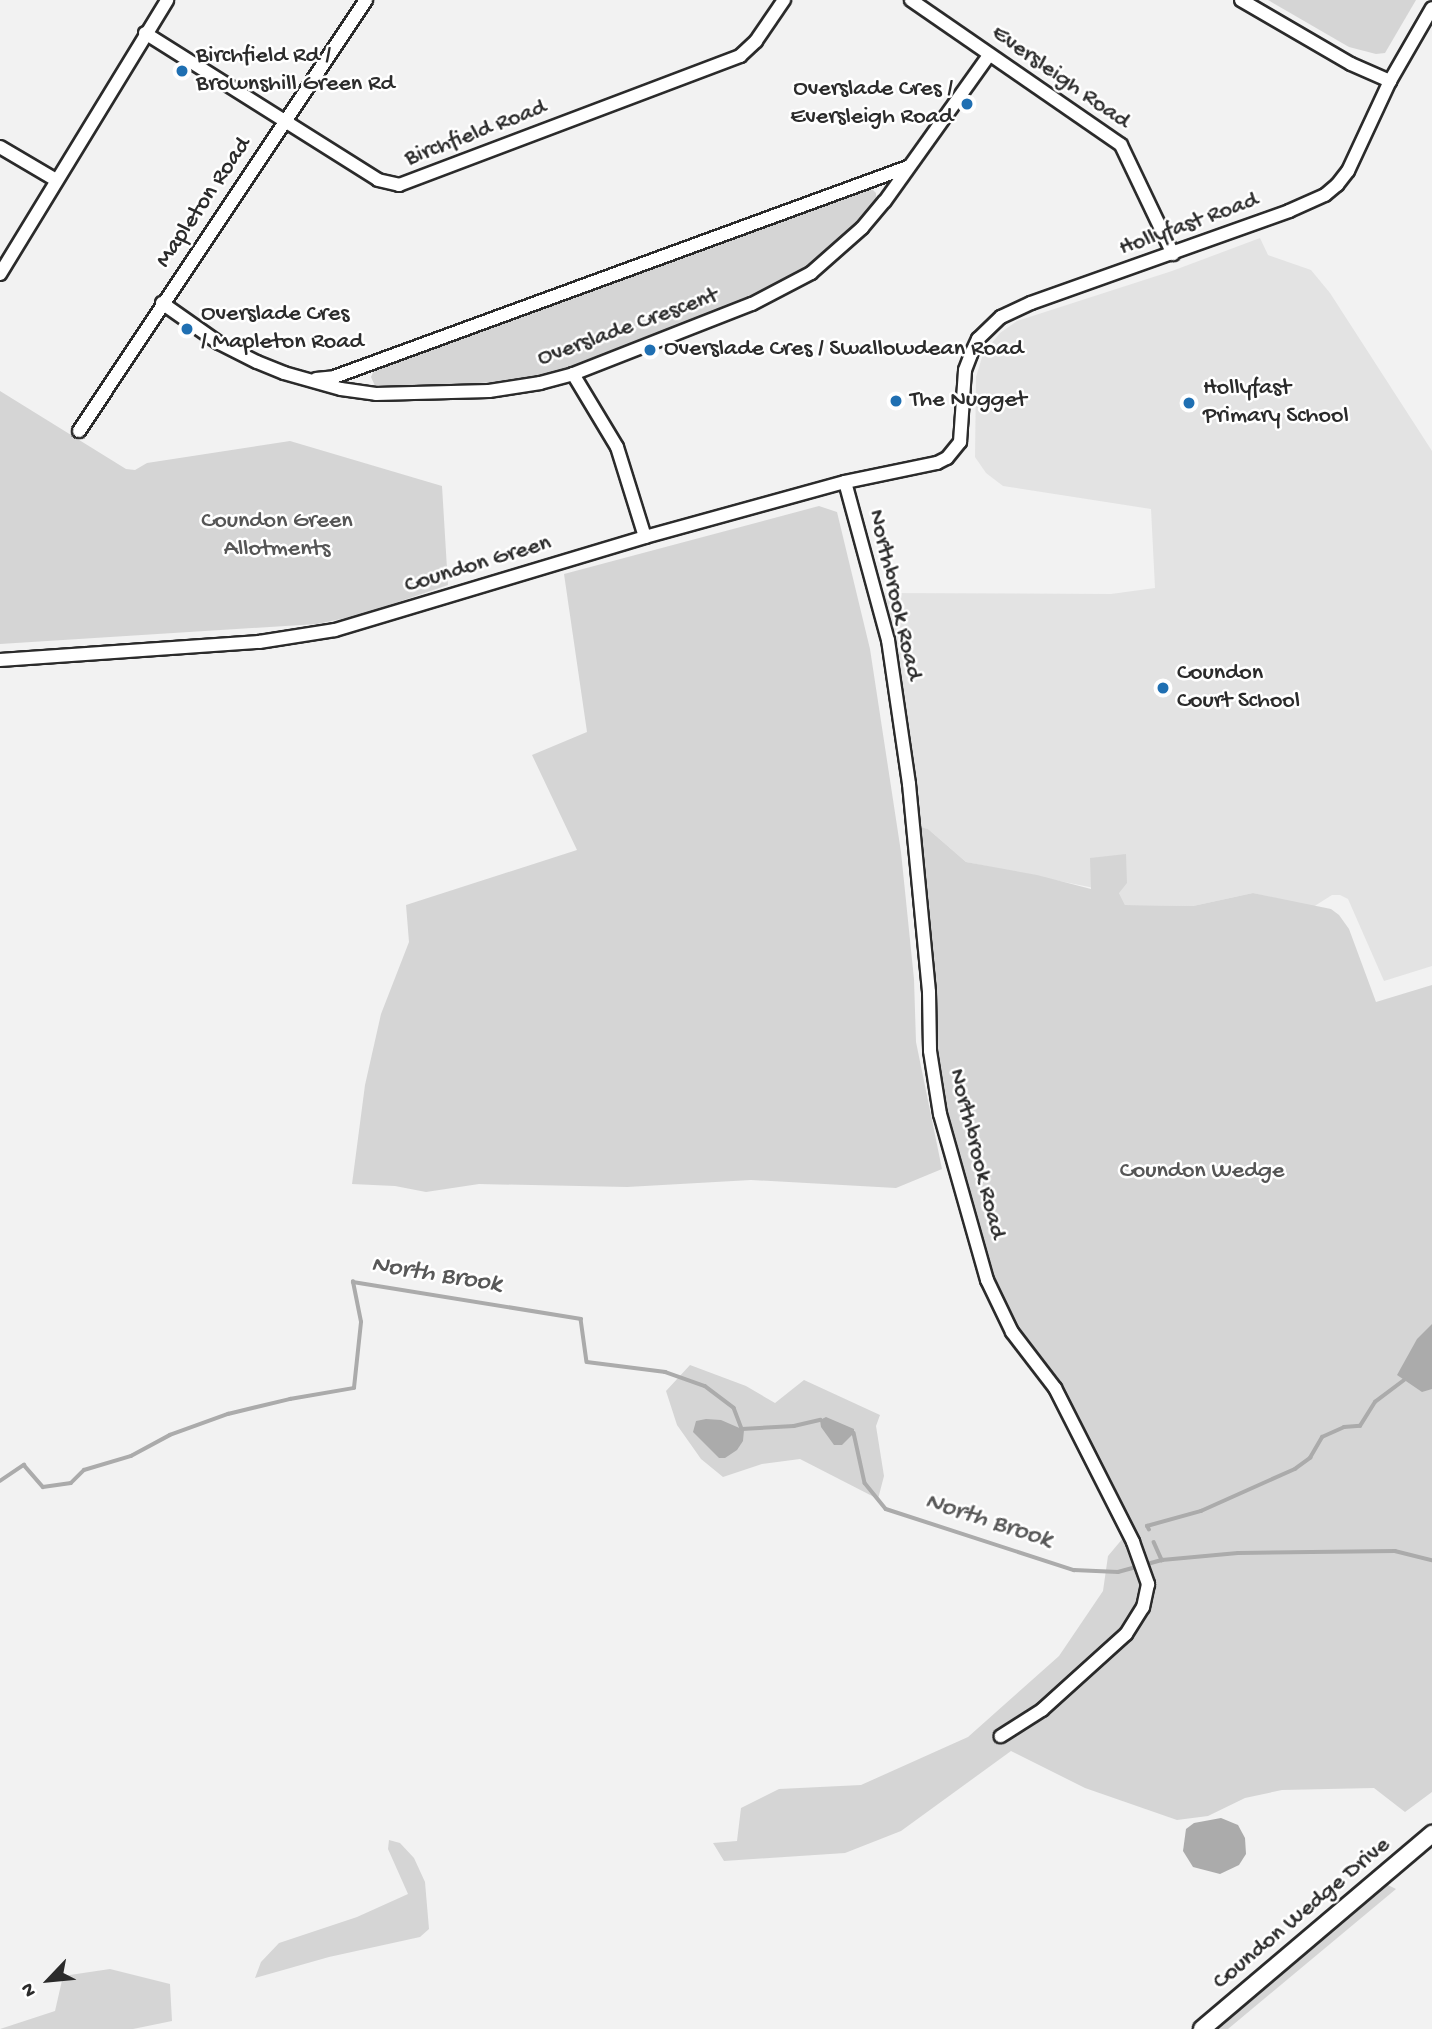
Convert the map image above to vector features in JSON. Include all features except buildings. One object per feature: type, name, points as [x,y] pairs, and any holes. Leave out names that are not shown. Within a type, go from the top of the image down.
[{"type":"main road","name":"Coundon Wedge Drive","points":[[1202,2029],[1432,1834]]},
{"type":"street","points":[[0,274],[167,0]]},
{"type":"street","name":"Mapleton Road","points":[[79,431],[366,0]]},
{"type":"street","name":"Birchfield Road","points":[[145,33],[379,180],[398,186],[740,56],[756,41],[784,0]]},
{"type":"street","name":"Eversleigh Road","points":[[911,0],[1126,150],[1173,254]]},
{"type":"street","points":[[1241,0],[1351,64],[1390,80]]},
{"type":"street","name":"Hollyfast Road","points":[[955,450],[962,433],[965,370],[978,339],[989,327],[1031,303],[1173,254],[1325,195],[1348,171],[1390,80],[1432,8]]},
{"type":"street","name":"Overslade Crescent","points":[[162,303],[219,343],[284,373],[376,394],[489,390],[540,383],[573,374],[752,304],[794,284],[833,256],[862,228],[989,55]]},
{"type":"street","points":[[0,147],[56,180]]},
{"type":"street","name":"Overslade Crescent","points":[[307,380],[334,377],[908,167]]},
{"type":"street","points":[[573,374],[617,447],[645,537]]},
{"type":"street","name":"Coundon Green","points":[[0,660],[304,636],[352,626],[645,537],[845,482],[937,463],[955,450]]},
{"type":"street","name":"Northbrook Road","points":[[845,482],[888,640],[908,772],[929,992],[930,1051],[940,1114],[987,1280],[1012,1332],[1055,1388],[1133,1542],[1148,1584],[1143,1606],[1126,1634],[1042,1710],[1002,1736]]},
{"type":"shaded area","name":"Coundon Court School","points":[[1260,238],[1268,255],[1311,270],[1330,293],[1432,451],[1432,966],[1384,981],[1348,899],[1340,895],[1332,895],[1313,907],[1253,893],[1193,906],[1125,905],[1119,893],[966,862],[928,829],[913,826],[875,593],[1111,594],[1155,588],[1151,509],[1003,486],[986,473],[975,457],[976,377],[983,354],[1000,333],[1017,321],[1172,271]]},
{"type":"shaded area","points":[[1432,1324],[1432,1389],[1422,1392],[1397,1375],[1417,1339]]},
{"type":"shaded area","points":[[826,1417],[854,1429],[854,1433],[842,1445],[834,1445],[821,1427],[820,1420]]},
{"type":"shaded area","points":[[721,1420],[744,1430],[743,1441],[737,1450],[725,1458],[719,1458],[693,1432],[696,1421]]},
{"type":"shaded area","points":[[1221,1818],[1238,1825],[1245,1838],[1246,1854],[1239,1865],[1220,1874],[1193,1867],[1183,1851],[1186,1829],[1194,1823]]},
{"type":"green space","points":[[1268,0],[1416,0],[1385,53],[1376,54],[1349,47]]},
{"type":"green space","points":[[870,187],[876,193],[876,200],[835,244],[784,282],[578,366],[510,381],[402,388],[376,388],[371,377],[375,368]]},
{"type":"green space","name":"Coundon Green Allotments","points":[[0,391],[126,469],[135,470],[147,463],[290,441],[442,486],[448,585],[360,615],[317,624],[0,644]]},
{"type":"green space","points":[[819,506],[837,512],[870,649],[901,852],[914,979],[916,1042],[942,1169],[896,1188],[751,1180],[627,1187],[479,1184],[426,1192],[395,1186],[352,1184],[365,1085],[381,1014],[409,942],[406,905],[577,850],[532,755],[587,732],[564,574]]},
{"type":"green space","name":"Coundon Wedge","points":[[920,827],[928,829],[966,862],[1037,875],[1091,889],[1090,858],[1126,854],[1127,883],[1119,893],[1125,905],[1193,906],[1253,893],[1331,909],[1349,929],[1376,1002],[1432,985],[1432,1792],[1405,1812],[1374,1788],[1282,1790],[1245,1798],[1208,1816],[1177,1820],[1085,1788],[1011,1751],[901,1831],[845,1853],[724,1861],[713,1843],[737,1841],[741,1808],[779,1789],[861,1785],[968,1737],[1059,1656],[1103,1591],[1108,1556],[1134,1525],[1061,1384],[1018,1327],[993,1276],[947,1112],[938,1050],[936,993]]},
{"type":"green space","points":[[690,1365],[746,1386],[775,1403],[804,1380],[880,1415],[876,1426],[884,1476],[878,1499],[800,1459],[762,1464],[723,1477],[701,1459],[677,1425],[666,1391]]},
{"type":"green space","points":[[389,1840],[400,1843],[414,1858],[425,1882],[429,1929],[420,1937],[329,1957],[255,1978],[261,1962],[279,1943],[357,1917],[408,1894],[388,1849]]},
{"type":"green space","points":[[1386,1884],[1396,1889],[1228,2029],[1217,2029]]},
{"type":"green space","points":[[110,1969],[170,1984],[172,2021],[133,2029],[0,2029],[55,2011],[63,1976]]},
{"type":"waterway","name":"North Brook","points":[[0,1481],[24,1465],[43,1487],[71,1483],[84,1470],[131,1456],[170,1435],[228,1414],[290,1399],[354,1388],[361,1322],[353,1282],[581,1319],[587,1362],[665,1372],[705,1386],[734,1408],[742,1429],[794,1426],[820,1420]]},
{"type":"waterway","name":"North Brook","points":[[1149,1530],[1147,1526],[1201,1511],[1295,1469],[1310,1458],[1322,1437],[1344,1427],[1360,1426],[1375,1402],[1404,1380]]},
{"type":"waterway","name":"North Brook","points":[[854,1433],[865,1483],[886,1509],[1074,1570],[1118,1572],[1162,1560],[1238,1553],[1395,1551],[1432,1560]]},
{"type":"waterway","name":"North Brook","points":[[1154,1542],[1162,1560]]},
{"type":"place","name":"Birchfield Rd / Brownshill Green Rd","points":[[182,71]]},
{"type":"place","name":"Overslade Cres / Eversleigh Road","points":[[967,104]]},
{"type":"place","name":"Overslade Cres / Mapleton Road","points":[[187,329]]},
{"type":"place","name":"Overslade Cres / Swallowdean Road","points":[[650,350]]},
{"type":"place","name":"The Nugget","points":[[896,401]]},
{"type":"place","name":"Hollyfast Primary School","points":[[1189,403]]},
{"type":"place","name":"Coundon Court School","points":[[1163,688]]}]
